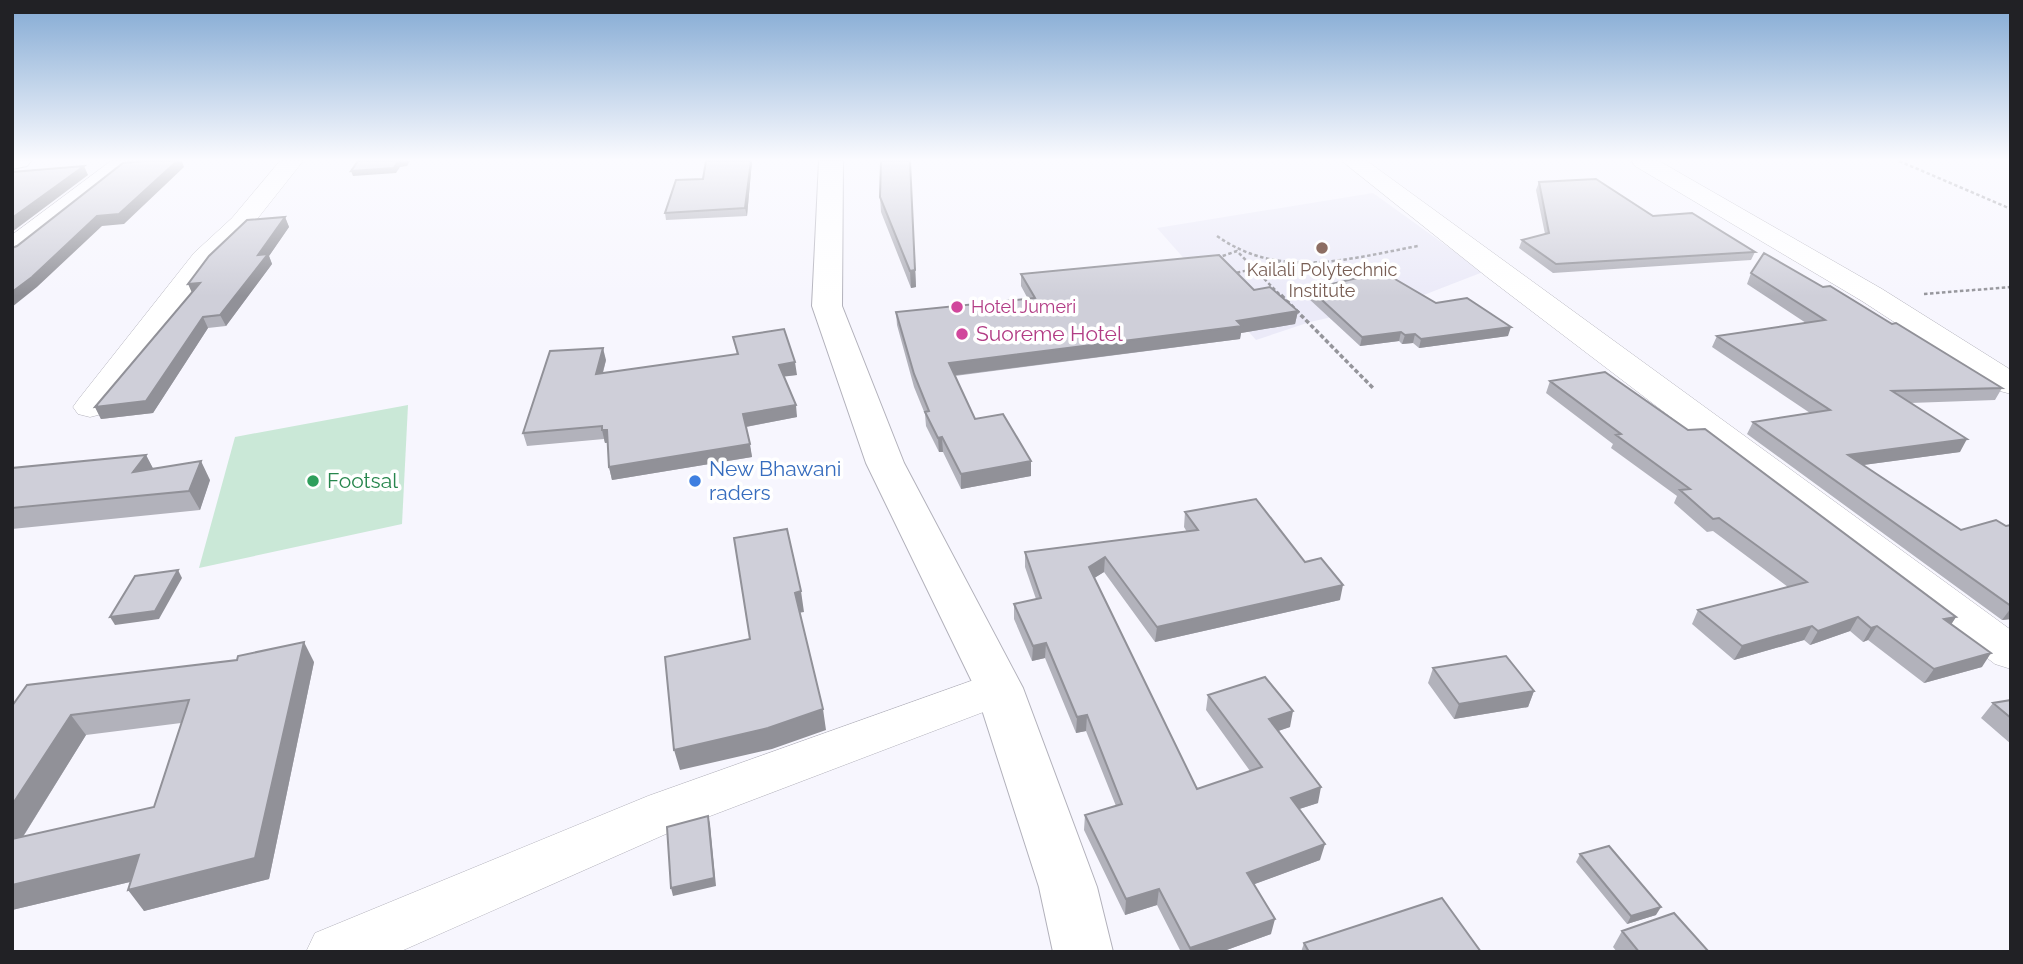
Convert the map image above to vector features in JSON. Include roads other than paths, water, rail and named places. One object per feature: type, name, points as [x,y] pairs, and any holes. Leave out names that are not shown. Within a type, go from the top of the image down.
[{"type":"main road","points":[[830,206],[828,306],[885,463],[999,688],[1068,887],[1083,952]]},
{"type":"street","points":[[12,248],[67,206]]},
{"type":"street","points":[[90,407],[203,259],[255,206]]},
{"type":"street","points":[[1412,206],[2011,653]]},
{"type":"street","points":[[1720,206],[1872,295],[2011,384]]},
{"type":"street","points":[[335,952],[666,811],[999,688]]},
{"type":"place","name":"Kailali Polytechnic Institute","points":[[1322,248]]},
{"type":"place","name":"Hotel Jumeri","points":[[957,307]]},
{"type":"place","name":"Suoreme Hotel","points":[[962,334]]},
{"type":"place","name":"Footsal","points":[[313,481]]},
{"type":"place","name":"New Bhawani raders","points":[[695,481]]}]
